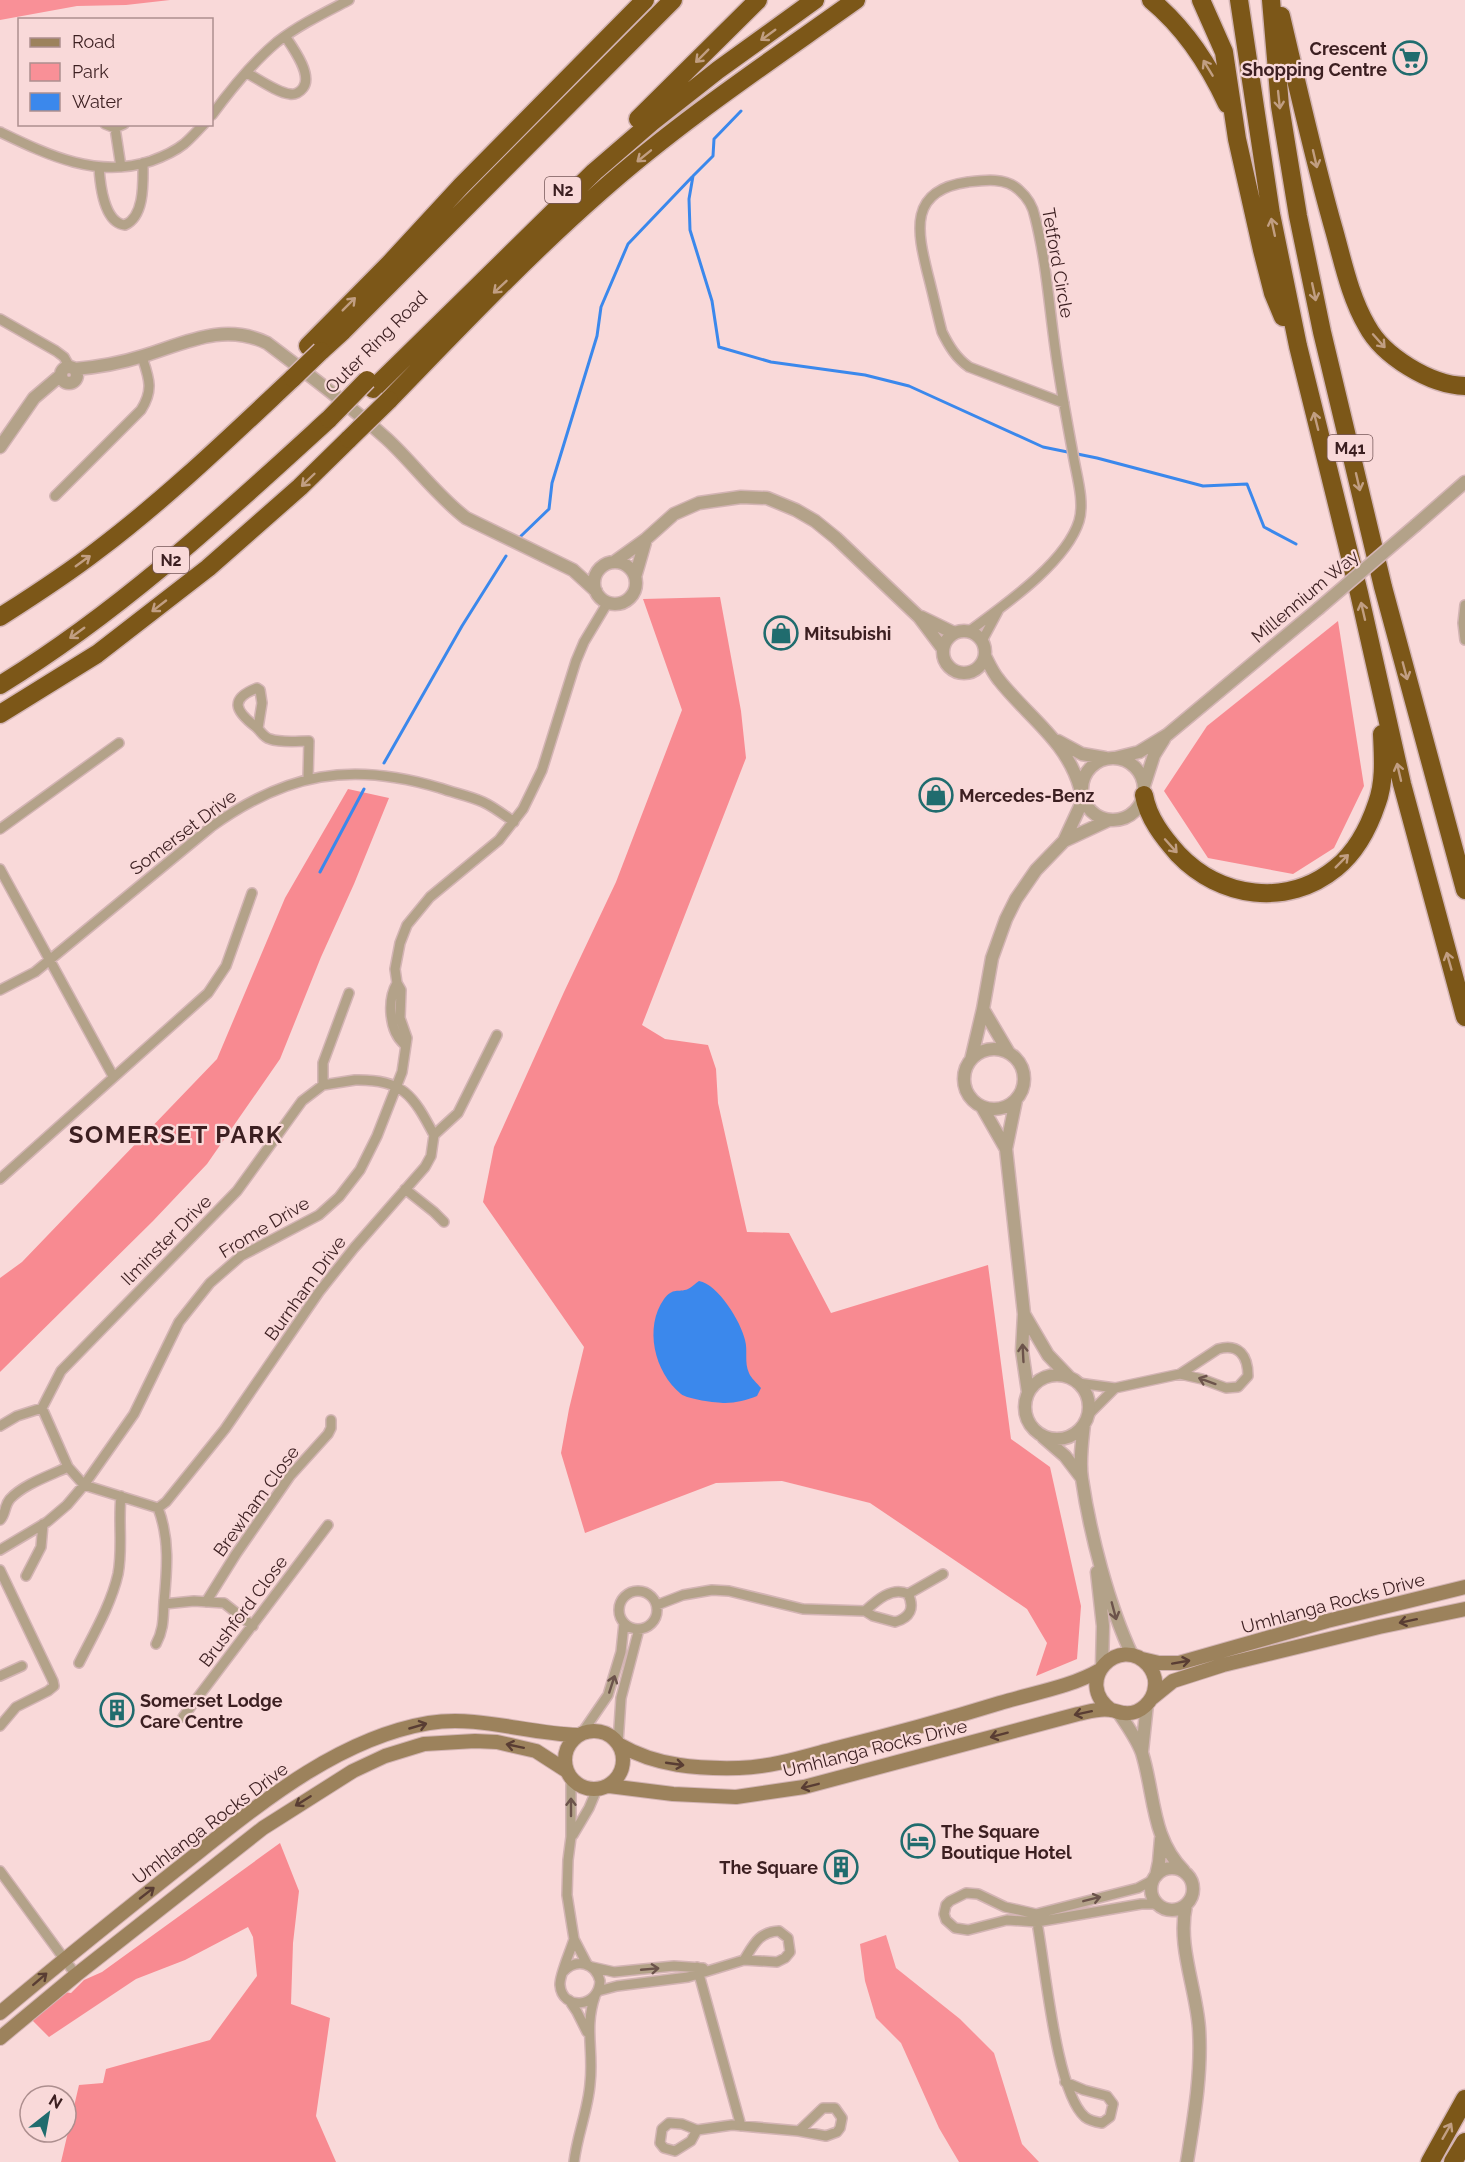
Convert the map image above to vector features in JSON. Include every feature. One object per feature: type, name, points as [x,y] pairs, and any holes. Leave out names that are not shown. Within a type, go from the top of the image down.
[{"type":"highway","points":[[314,348],[461,186],[645,0]]},
{"type":"highway","points":[[344,331],[559,101],[660,0]]},
{"type":"highway","name":"Outer Ring Road","points":[[0,617],[99,549],[218,449],[314,348],[344,331],[673,0]]},
{"type":"highway","name":"Outer Ring Road","points":[[0,685],[97,619],[196,540],[332,422],[518,231],[646,111],[758,0]]},
{"type":"highway","points":[[370,384],[594,172],[718,70],[815,0]]},
{"type":"highway","points":[[0,714],[97,654],[208,568],[300,487],[483,303],[601,191],[690,118],[856,0]]},
{"type":"highway","points":[[1151,0],[1197,49],[1218,85],[1234,120]]},
{"type":"highway","points":[[1201,0],[1224,52],[1234,120],[1274,292],[1283,318],[1298,346]]},
{"type":"highway","name":"M41","points":[[1239,0],[1271,214],[1298,346],[1419,851],[1465,1017]]},
{"type":"highway","name":"M41","points":[[1271,0],[1280,106],[1298,216],[1322,332],[1383,587],[1465,890]]},
{"type":"highway","points":[[1277,0],[1320,179],[1353,296],[1367,327],[1379,343],[1404,364],[1438,380],[1465,386]]},
{"type":"highway","points":[[1144,791],[1153,822],[1184,860],[1204,876],[1227,887],[1249,893],[1268,894],[1301,887],[1336,868],[1353,850],[1366,829],[1377,802],[1382,784],[1383,763],[1380,688]]},
{"type":"highway","points":[[1430,2162],[1465,2100]]},
{"type":"highway","points":[[1453,2162],[1465,2142]]},
{"type":"main road","name":"Umhlanga Rocks Drive","points":[[1136,1657],[1170,1664],[1189,1660],[1327,1621],[1465,1587]]},
{"type":"main road","name":"Umhlanga Rocks Drive","points":[[1150,1701],[1173,1681],[1223,1665],[1379,1627],[1465,1609]]},
{"type":"main road","points":[[1117,1656],[1136,1657],[1150,1667],[1154,1678],[1155,1690],[1150,1701],[1136,1712],[1125,1713],[1115,1711],[1105,1705],[1098,1694],[1096,1683],[1101,1668],[1117,1656]]},
{"type":"main road","name":"Umhlanga Rocks Drive","points":[[619,1744],[642,1757],[668,1764],[701,1768],[752,1766],[799,1758],[907,1731],[1061,1685],[1101,1668]]},
{"type":"main road","name":"Umhlanga Rocks Drive","points":[[603,1788],[736,1797],[804,1788],[1078,1714],[1115,1711]]},
{"type":"main road","name":"Umhlanga Rocks Drive","points":[[0,2013],[64,1958],[260,1805],[303,1775],[353,1749],[386,1735],[429,1723],[459,1721],[491,1723],[552,1734],[580,1734]]},
{"type":"main road","points":[[595,1730],[602,1731],[619,1744],[624,1756],[623,1768],[618,1778],[603,1788],[585,1788],[569,1774],[565,1761],[566,1751],[570,1742],[580,1734],[595,1730]]},
{"type":"main road","name":"Umhlanga Rocks Drive","points":[[0,2038],[76,1975],[263,1828],[353,1771],[385,1756],[424,1744],[497,1742],[536,1751],[569,1774]]},
{"type":"street","points":[[213,114],[233,86],[285,36],[349,0]]},
{"type":"street","points":[[247,73],[282,92],[291,94],[302,90],[305,86],[305,74],[285,36]]},
{"type":"street","points":[[120,126],[122,167]]},
{"type":"street","points":[[0,132],[48,154],[78,164],[122,167],[164,156],[183,145],[202,126]]},
{"type":"street","points":[[99,167],[99,182],[111,217],[116,222],[125,225],[131,222],[137,214],[144,163]]},
{"type":"street","name":"Tetford Circle","points":[[968,632],[1037,577],[1065,549],[1080,519],[1078,481],[1048,291],[1031,205],[1020,190],[1001,181],[968,182],[948,186],[941,190],[924,209],[918,232],[942,332],[948,344],[958,358],[969,367],[1064,403]]},
{"type":"street","points":[[0,319],[56,351],[68,373]]},
{"type":"street","points":[[0,447],[23,412],[42,392],[68,373],[141,357],[215,334],[246,334],[267,343],[332,392],[381,434],[451,506],[466,518],[573,570],[608,602],[620,603],[629,598],[635,587],[635,577],[646,538]]},
{"type":"street","points":[[55,496],[141,410],[146,402],[150,387],[141,357]]},
{"type":"street","name":"Millennium Way","points":[[1111,758],[1139,752],[1167,735],[1465,482]]},
{"type":"street","points":[[596,591],[595,579],[608,564],[646,538],[674,514],[699,503],[741,497],[767,498],[815,521],[919,617],[943,649]]},
{"type":"street","points":[[573,570],[608,564],[626,565],[635,577]]},
{"type":"street","points":[[514,822],[531,795],[542,770],[584,642],[608,602]]},
{"type":"street","points":[[1465,605],[1463,623],[1465,640]]},
{"type":"street","name":"Tetford Circle","points":[[982,641],[999,609]]},
{"type":"street","points":[[919,617],[954,633],[968,632],[982,641],[985,656],[999,680],[1054,738],[1082,754],[1111,758],[1131,764],[1138,770],[1144,791],[1137,809],[1125,818],[1109,820],[1064,841],[1036,870],[1016,899],[1006,919],[992,958],[983,1009],[970,1060],[965,1069],[964,1087],[974,1102],[982,1107],[1006,1149]]},
{"type":"street","points":[[954,633],[943,649],[945,662],[954,671],[973,672],[999,680]]},
{"type":"street","points":[[973,672],[983,662],[985,656]]},
{"type":"street","points":[[258,728],[265,737],[273,740],[309,741],[308,779]]},
{"type":"street","name":"Millennium Way","points":[[1144,791],[1154,755],[1167,735]]},
{"type":"street","points":[[1054,738],[1076,775],[1082,796],[1093,814],[1109,820]]},
{"type":"street","points":[[0,829],[119,743]]},
{"type":"street","points":[[1064,841],[1082,796],[1082,784],[1088,770],[1093,765],[1111,758]]},
{"type":"street","name":"Somerset Drive","points":[[0,990],[35,972],[211,827],[236,809],[274,789],[308,779],[349,773],[384,775],[409,779],[483,801],[514,822]]},
{"type":"street","name":"Frome Drive","points":[[0,1550],[43,1524],[68,1505],[84,1485],[134,1414],[179,1322],[210,1282],[241,1256],[319,1215],[339,1197],[367,1158],[402,1072],[404,1044],[399,1040],[392,1019],[393,989],[397,983],[395,969],[400,943],[407,925],[430,897],[483,854],[514,822]]},
{"type":"street","points":[[0,868],[113,1076]]},
{"type":"street","points":[[0,1179],[208,993],[226,966],[252,893]]},
{"type":"street","points":[[349,993],[323,1063],[323,1085],[335,1082],[374,1080],[397,1085],[416,1105],[434,1135],[458,1113],[497,1035]]},
{"type":"street","points":[[983,1009],[1009,1053],[1017,1059],[1023,1073],[1021,1093],[1016,1100],[1006,1149],[1024,1314],[1022,1351],[1028,1392],[1025,1412],[1030,1425],[1065,1456],[1082,1477]]},
{"type":"street","points":[[970,1060],[977,1054],[993,1049],[1009,1053]]},
{"type":"street","name":"Ilminster Drive","points":[[42,1408],[61,1371],[223,1207],[256,1166],[302,1101],[323,1085]]},
{"type":"street","points":[[982,1107],[1001,1108],[1016,1100]]},
{"type":"street","name":"Burnham Drive","points":[[158,1508],[188,1476],[225,1429],[319,1293],[354,1248],[425,1167],[431,1156],[434,1135]]},
{"type":"street","points":[[405,1189],[444,1222]]},
{"type":"street","points":[[1024,1314],[1044,1348],[1073,1380],[1088,1401],[1082,1477],[1093,1535],[1103,1626],[1101,1668]]},
{"type":"street","points":[[1028,1392],[1036,1382],[1048,1376],[1115,1388],[1180,1374],[1224,1347],[1240,1352],[1247,1361],[1248,1376],[1238,1387],[1233,1388],[1226,1389],[1202,1378],[1180,1374]]},
{"type":"street","points":[[1040,1434],[1054,1439],[1067,1437],[1115,1388]]},
{"type":"street","points":[[0,1426],[17,1416],[42,1408],[68,1467],[84,1485],[158,1508],[164,1524],[167,1555],[164,1625],[156,1644]]},
{"type":"street","name":"Brewham Close","points":[[206,1602],[290,1476],[328,1434],[331,1420]]},
{"type":"street","points":[[0,1520],[7,1502],[14,1495],[23,1488],[68,1467]]},
{"type":"street","points":[[79,1663],[113,1591],[118,1574],[121,1496]]},
{"type":"street","points":[[26,1576],[41,1547],[43,1524]]},
{"type":"street","name":"Brushford Close","points":[[183,1717],[254,1626],[328,1525]]},
{"type":"street","points":[[1093,1535],[1118,1624],[1136,1657]]},
{"type":"street","points":[[0,1570],[53,1681],[53,1687],[16,1707],[0,1726]]},
{"type":"street","points":[[865,1611],[884,1596],[897,1591],[908,1594],[943,1574]]},
{"type":"street","points":[[638,1590],[647,1592],[654,1598],[657,1605],[656,1618],[651,1624],[639,1629],[631,1628],[624,1623],[619,1614],[619,1606],[628,1592],[638,1590]]},
{"type":"street","points":[[657,1605],[683,1595],[712,1590],[729,1591],[803,1609],[865,1611],[885,1620],[900,1621],[911,1611],[912,1603],[908,1594]]},
{"type":"street","points":[[164,1604],[224,1603],[254,1626]]},
{"type":"street","points":[[580,1734],[608,1695],[621,1652],[624,1623]]},
{"type":"street","points":[[619,1744],[621,1698],[639,1629]]},
{"type":"street","points":[[0,1676],[22,1666]]},
{"type":"street","points":[[1142,1752],[1150,1701]]},
{"type":"street","points":[[0,1707],[9,1713]]},
{"type":"street","points":[[1115,1711],[1142,1752],[1161,1838],[1169,1855],[1193,1885],[1192,1896],[1186,1905],[1183,1922],[1184,1943],[1195,1999],[1200,2051],[1196,2101],[1187,2162]]},
{"type":"street","points":[[569,1774],[571,1837],[567,1895],[574,1939],[600,1981],[590,2014],[588,2034]]},
{"type":"street","points":[[571,1837],[603,1788]]},
{"type":"street","points":[[1161,1838],[1159,1862],[1151,1893],[1172,1920],[1184,1943]]},
{"type":"street","points":[[1184,1871],[1169,1868],[1138,1888],[1037,1918],[1005,1907],[978,1894],[966,1893],[950,1901],[946,1905],[944,1914],[950,1924],[968,1930],[1007,1920],[1037,1918],[1141,1904],[1174,1910],[1186,1905]]},
{"type":"street","points":[[0,1871],[76,1975]]},
{"type":"street","points":[[1037,1918],[1041,1956],[1065,2082],[1076,2106],[1087,2118],[1102,2123],[1110,2116],[1113,2104],[1107,2096],[1065,2082]]},
{"type":"street","points":[[563,1972],[573,1964],[614,1972],[674,1966],[698,1971],[744,1960],[781,1961],[790,1952],[790,1944],[782,1932],[764,1934],[744,1960]]},
{"type":"street","points":[[574,1939],[560,1985],[561,1991],[578,2012],[588,2034],[592,2057],[590,2086],[574,2162]]},
{"type":"street","points":[[568,2000],[586,2002],[597,1994],[617,1986],[688,1977],[698,1971]]},
{"type":"street","points":[[698,1971],[741,2126]]},
{"type":"street","points":[[697,2130],[741,2126],[799,2131]]},
{"type":"green space","points":[[0,0],[170,0],[126,5],[77,6],[0,20]]},
{"type":"green space","points":[[886,1935],[896,1968],[960,2019],[994,2053],[1022,2144],[1039,2162],[959,2162],[939,2128],[901,2043],[876,2018],[865,1981],[860,1944]]},
{"type":"shaded area","points":[[720,597],[741,711],[746,758],[642,1025],[665,1039],[708,1045],[716,1069],[718,1103],[747,1232],[789,1233],[831,1313],[988,1265],[1011,1439],[1050,1467],[1081,1606],[1077,1659],[1036,1676],[1047,1643],[1027,1609],[870,1503],[782,1481],[716,1483],[585,1533],[561,1453],[584,1347],[483,1202],[494,1147],[616,882],[682,710],[643,599]]},
{"type":"shaded area","points":[[1338,621],[1364,786],[1334,848],[1293,874],[1208,858],[1164,791],[1207,726]]},
{"type":"shaded area","points":[[348,789],[389,798],[280,1059],[207,1164],[153,1221],[0,1372],[0,1278],[22,1262],[217,1059],[285,898]]},
{"type":"shaded area","points":[[280,1843],[299,1891],[293,1943],[291,2004],[330,2018],[316,2116],[336,2162],[61,2162],[65,2144],[78,2144],[79,2085],[103,2083],[106,2069],[210,2040],[257,1976],[253,1937],[248,1927],[185,1960],[136,1979],[49,2037],[32,2020],[64,1992],[71,1993],[84,1980],[102,1972]]},
{"type":"water","points":[[699,1281],[714,1289],[721,1296],[739,1324],[746,1344],[748,1369],[751,1377],[761,1388],[757,1396],[729,1403],[695,1399],[681,1394],[664,1374],[658,1362],[653,1336],[658,1310],[670,1293],[688,1289]]},
{"type":"waterway","points":[[741,111],[714,139],[713,156],[693,176],[689,199],[690,230],[712,301],[719,347],[771,362],[865,375],[909,386],[1043,447],[1097,458],[1203,486],[1247,484],[1264,527],[1296,544]]},
{"type":"waterway","points":[[521,536],[549,509],[552,483],[597,336],[601,307],[628,244],[692,177]]},
{"type":"waterway","points":[[384,763],[462,626],[506,556]]},
{"type":"waterway","points":[[320,872],[364,789]]},
{"type":"place","name":"Crescent Shopping Centre","points":[[1410,58]]},
{"type":"place","name":"Mitsubishi","points":[[781,633]]},
{"type":"place","name":"Mercedes-Benz","points":[[936,795]]},
{"type":"place","name":"Somerset Lodge Care Centre","points":[[117,1710]]},
{"type":"place","name":"The Square Boutique Hotel","points":[[918,1841]]},
{"type":"place","name":"The Square","points":[[841,1867]]},
{"type":"district","name":"SOMERSET PARK","points":[[176,1134]]}]
